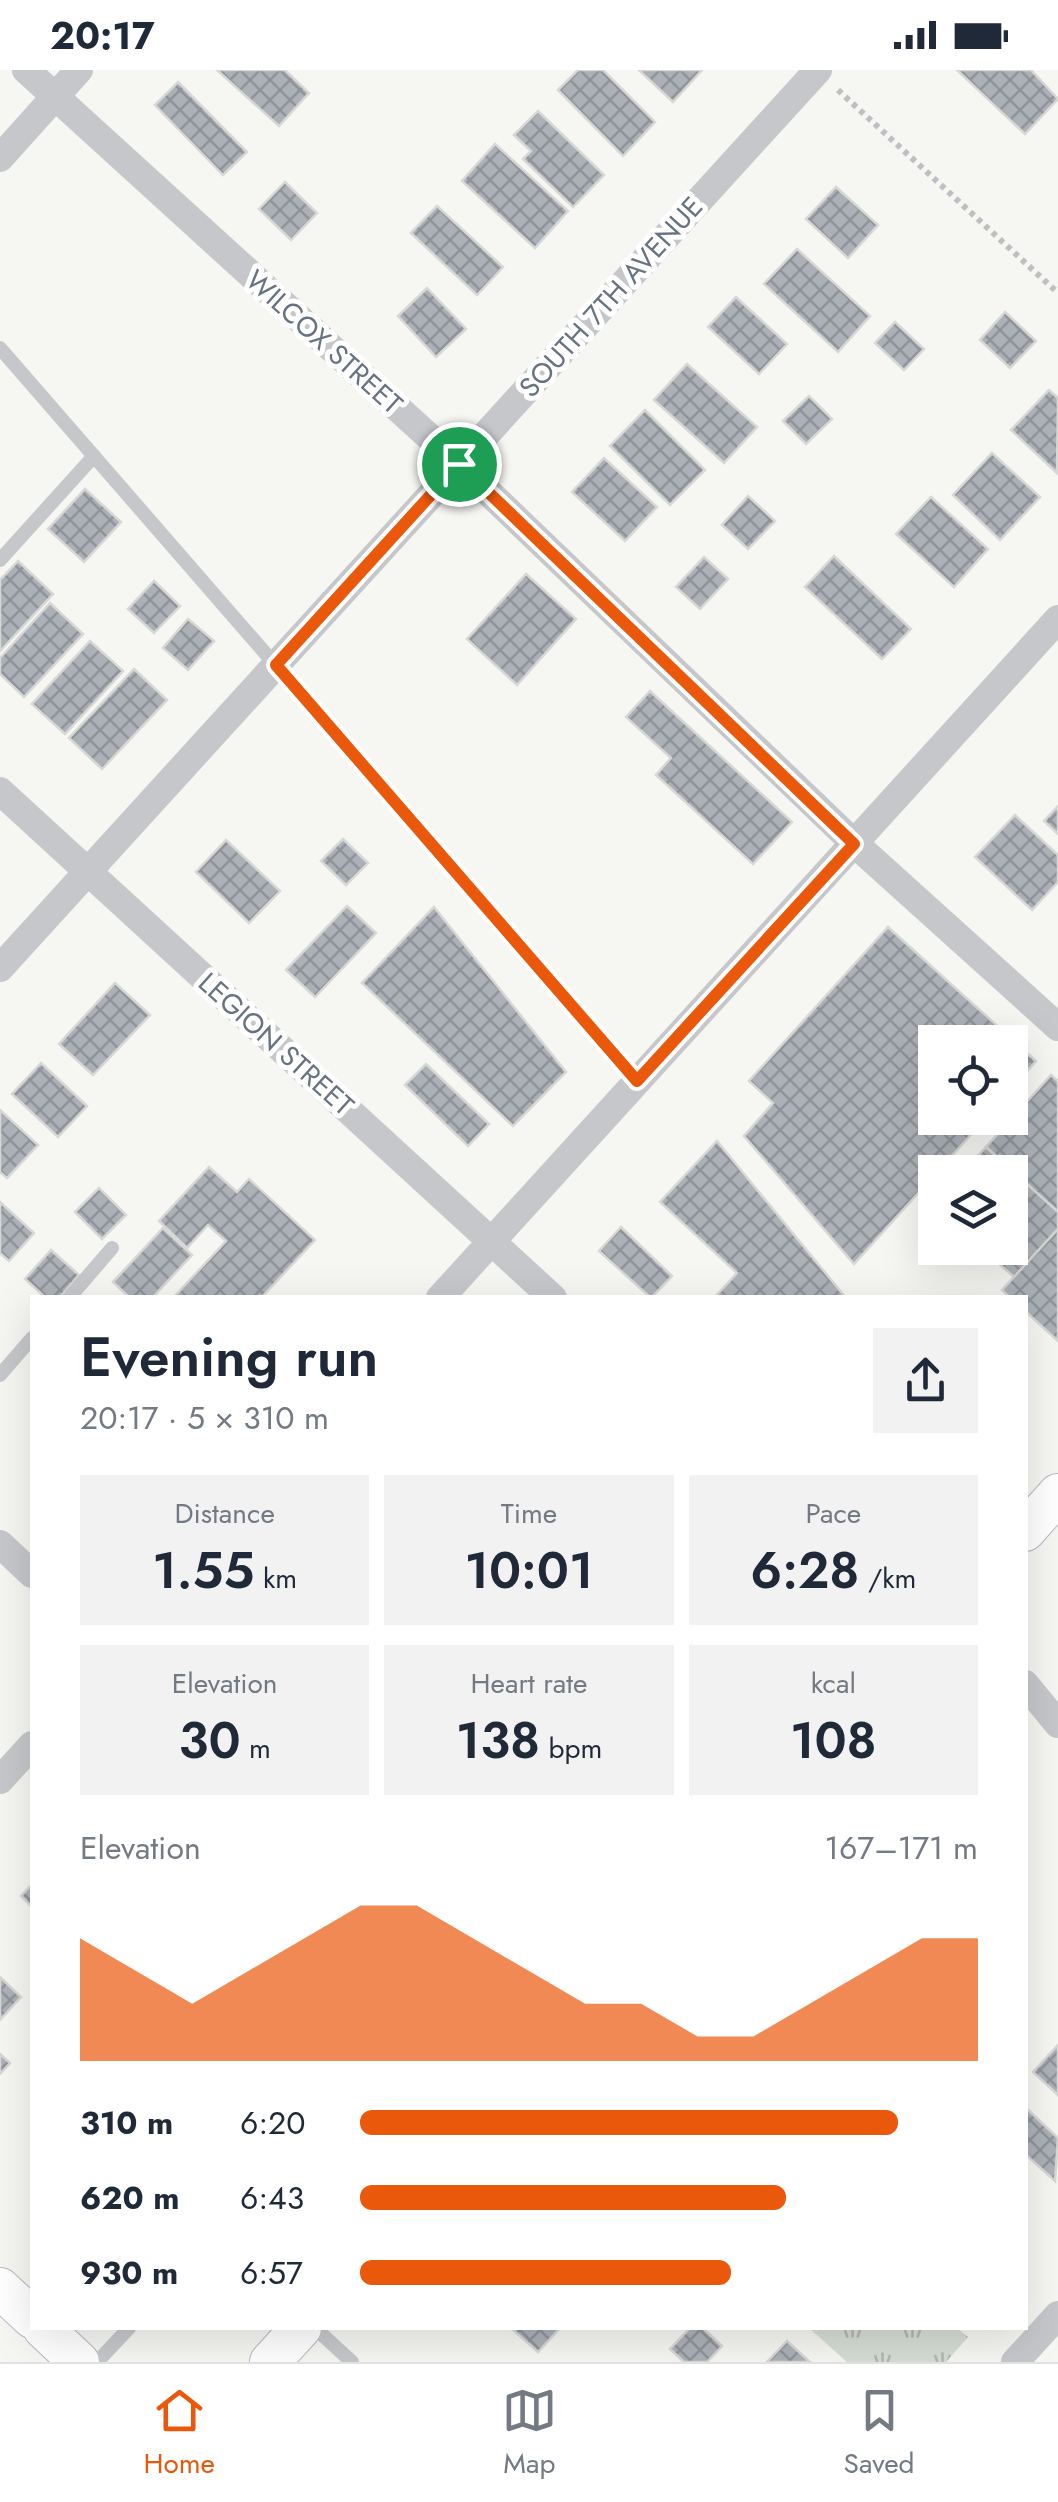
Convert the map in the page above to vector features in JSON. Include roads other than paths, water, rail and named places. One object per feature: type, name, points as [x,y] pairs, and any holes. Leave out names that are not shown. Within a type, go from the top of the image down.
[{"type":"main road","points":[[1028,1528],[1058,1494]]},
{"type":"main road","points":[[0,2288],[30,2316]]},
{"type":"main road","points":[[44,2330],[80,2362]]},
{"type":"street","name":"WILCOX STREET","points":[[26,70],[459,464],[854,844],[1058,1027]]},
{"type":"street","points":[[0,158],[80,70]]},
{"type":"street","name":"SOUTH 7TH AVENUE","points":[[0,968],[818,70]]},
{"type":"street","points":[[443,1295],[1058,619]]},
{"type":"street","name":"LEGION STREET","points":[[0,791],[549,1295]]},
{"type":"street","points":[[0,1544],[30,1572]]},
{"type":"street","points":[[1028,1688],[1058,1724]]},
{"type":"street","points":[[0,1780],[30,1746]]},
{"type":"street","points":[[1015,2362],[1058,2315]]},
{"type":"lane","points":[[0,348],[637,1081]]},
{"type":"lane","points":[[0,560],[94,456]]},
{"type":"lane","points":[[71,1295],[112,1248]]},
{"type":"lane","points":[[0,1375],[30,1340]]},
{"type":"lane","points":[[97,2362],[127,2330]]},
{"type":"lane","points":[[291,2337],[352,2362]]}]
